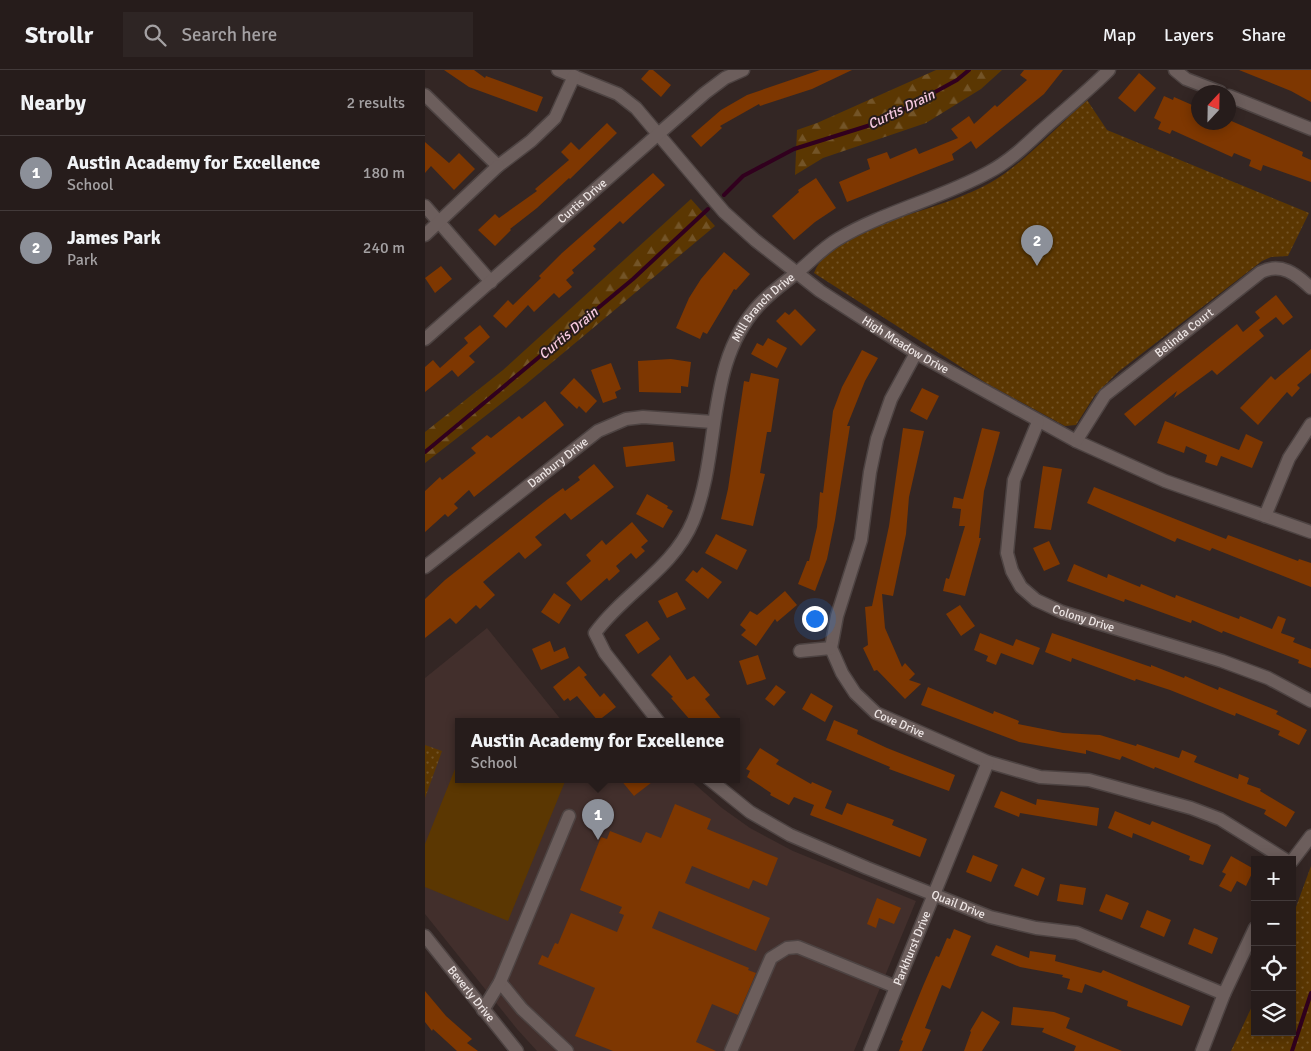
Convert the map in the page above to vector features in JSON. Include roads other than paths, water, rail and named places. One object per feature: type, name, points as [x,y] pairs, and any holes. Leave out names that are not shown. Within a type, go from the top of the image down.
[{"type":"street","name":"High Meadow Drive","points":[[559,70],[618,94],[636,108],[724,212],[796,274],[917,353],[1076,442],[1165,481],[1311,532]]},
{"type":"street","name":"Curtis Drive","points":[[425,338],[705,93],[723,74],[743,70]]},
{"type":"street","name":"Mill Branch Drive","points":[[656,718],[619,673],[605,653],[595,633],[607,617],[657,573],[685,538],[704,490],[713,422],[722,376],[732,345],[743,324],[761,303],[836,240],[902,209],[929,201],[990,172],[1019,152],[1109,70]]},
{"type":"street","points":[[1175,70],[1185,78],[1203,85]]},
{"type":"street","points":[[425,235],[498,166],[531,141],[555,118],[574,76]]},
{"type":"street","points":[[425,95],[498,166]]},
{"type":"street","points":[[1236,99],[1311,129]]},
{"type":"street","points":[[425,206],[491,282]]},
{"type":"street","name":"Belinda Court","points":[[1076,442],[1105,395],[1261,272],[1271,268],[1283,268],[1311,288]]},
{"type":"street","points":[[800,651],[831,648],[837,616],[861,540],[870,472],[877,439],[891,399],[917,353]]},
{"type":"street","name":"Danbury Drive","points":[[425,567],[598,431],[626,419],[643,417],[713,422]]},
{"type":"street","name":"Colony Drive","points":[[1038,422],[1014,480],[1013,489],[1007,553],[1012,571],[1021,587],[1036,600],[1062,612],[1222,661],[1268,678],[1311,701]]},
{"type":"street","points":[[1265,516],[1289,458],[1311,424]]},
{"type":"street","name":"Cove Drive","points":[[831,648],[842,673],[855,693],[876,713],[988,762],[1040,777],[1089,780],[1136,791],[1191,808],[1220,819],[1280,856]]},
{"type":"street","name":"Parkhurst Drive","points":[[870,1051],[988,762]]},
{"type":"street","name":"Quail Drive","points":[[713,783],[726,795],[750,812],[790,835],[934,896],[990,917],[1036,928],[1077,933],[1224,994]]},
{"type":"street","points":[[483,1010],[500,982],[569,816]]},
{"type":"street","points":[[1296,856],[1311,836]]},
{"type":"street","name":"Beverly Drive","points":[[425,936],[517,1051]]},
{"type":"street","points":[[1202,1051],[1224,994],[1251,937]]},
{"type":"street","points":[[731,1051],[765,967],[771,958],[787,948],[798,947],[896,987]]},
{"type":"street","points":[[500,982],[522,1009],[567,1051]]},
{"type":"waterway","name":"Curtis Drain","points":[[724,195],[743,176],[794,149],[880,122],[957,80],[969,70]]},
{"type":"waterway","name":"Curtis Drain","points":[[425,452],[633,279],[708,209]]},
{"type":"waterway","points":[[1292,1051],[1311,993]]},
{"type":"place","name":"James Park","points":[[1037,266]]},
{"type":"place","name":"Austin Academy for Excellence","points":[[598,840]]}]
